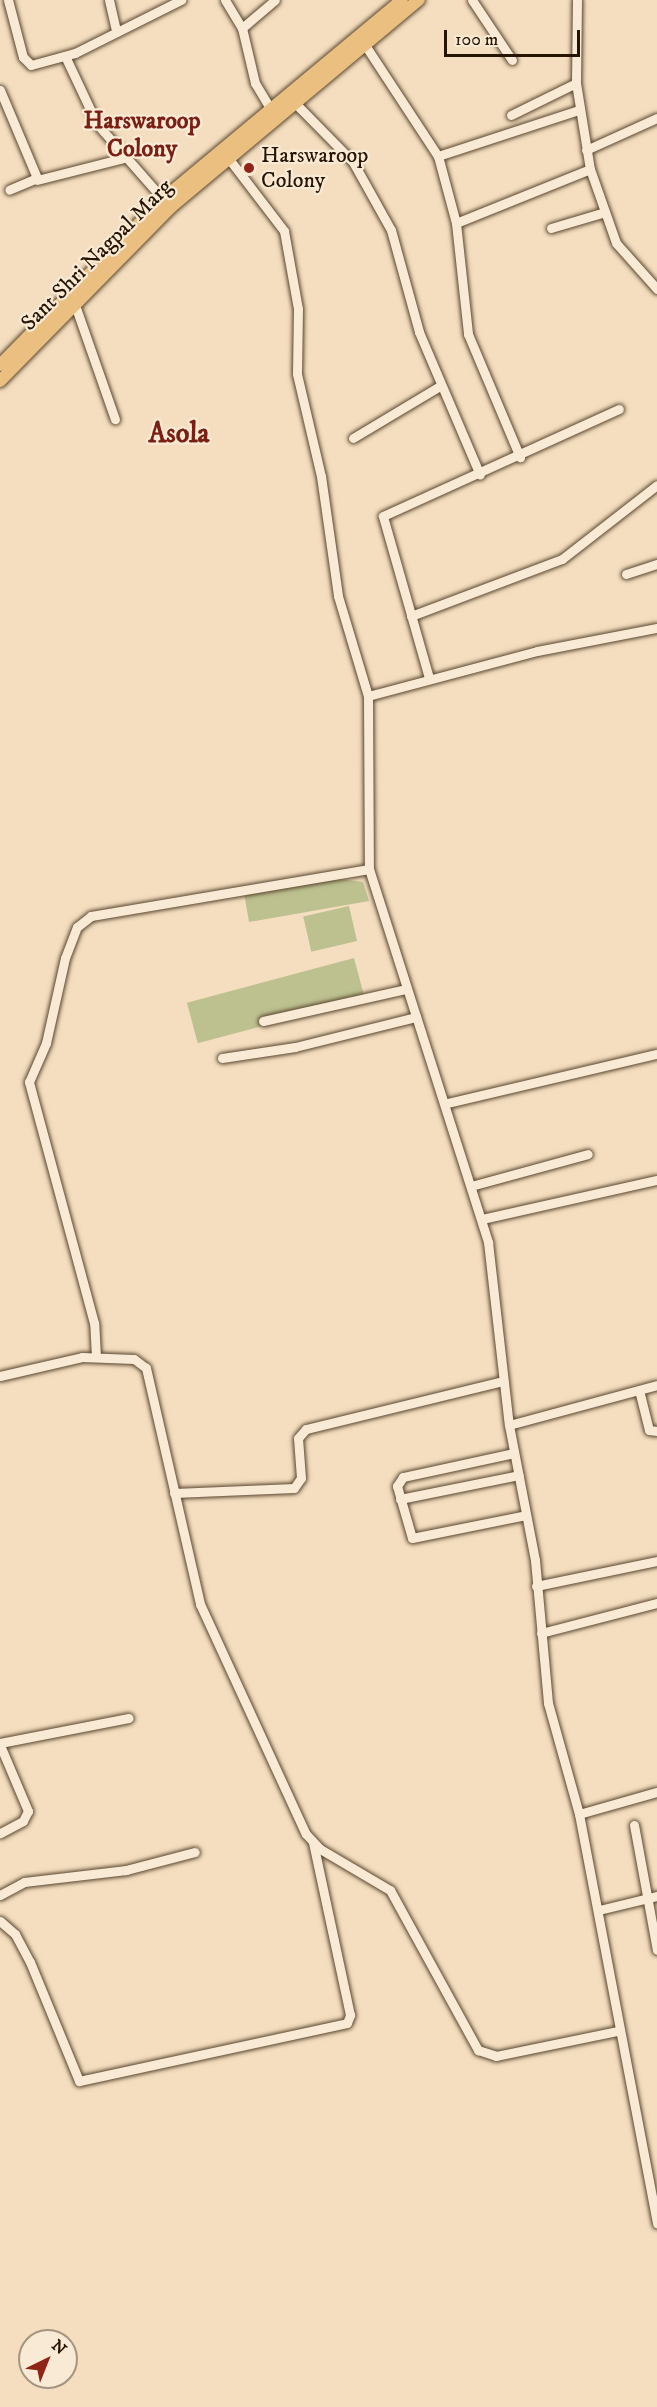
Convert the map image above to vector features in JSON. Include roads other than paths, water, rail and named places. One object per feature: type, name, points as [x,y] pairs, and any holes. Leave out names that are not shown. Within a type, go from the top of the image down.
[{"type":"main road","name":"Sant Shri Nagpal Marg","points":[[0,365],[163,199],[402,0]]},
{"type":"main road","name":"Sant Shri Nagpal Marg","points":[[0,381],[171,207],[419,0]]},
{"type":"street","points":[[8,0],[25,62],[65,56],[181,0]]},
{"type":"street","points":[[109,0],[116,31]]},
{"type":"street","points":[[225,0],[242,28],[251,75],[271,110]]},
{"type":"street","points":[[242,28],[275,0]]},
{"type":"street","points":[[472,0],[512,60]]},
{"type":"street","points":[[577,0],[576,83],[590,169],[622,254],[657,289]]},
{"type":"street","points":[[365,45],[438,156],[456,223],[468,334],[520,457]]},
{"type":"street","points":[[65,56],[96,122],[124,158],[163,199]]},
{"type":"street","points":[[511,116],[576,83]]},
{"type":"street","points":[[0,90],[37,180]]},
{"type":"street","points":[[295,103],[353,162],[391,230],[419,332],[440,386],[480,475]]},
{"type":"street","points":[[438,156],[579,110]]},
{"type":"street","points":[[586,150],[657,118]]},
{"type":"street","points":[[9,190],[37,180],[124,158]]},
{"type":"street","points":[[229,159],[284,228],[298,309],[297,374],[321,476],[341,607],[368,696],[369,868],[406,989],[447,1103],[482,1219],[509,1425],[526,1515],[536,1586],[551,1718],[579,1814],[599,1910],[618,2031],[657,2224]]},
{"type":"street","points":[[456,223],[590,169]]},
{"type":"street","points":[[551,228],[605,212]]},
{"type":"street","points":[[75,306],[115,419]]},
{"type":"street","points":[[353,438],[440,386]]},
{"type":"street","points":[[429,678],[383,516],[520,457],[619,409]]},
{"type":"street","points":[[411,616],[562,559],[657,484]]},
{"type":"street","points":[[626,574],[657,564]]},
{"type":"street","points":[[368,696],[429,678],[657,628]]},
{"type":"street","points":[[96,1357],[94,1323],[29,1082],[46,1043],[64,958],[77,927],[92,916],[369,868]]},
{"type":"street","points":[[263,1021],[406,989]]},
{"type":"street","points":[[222,1058],[295,1047],[416,1017]]},
{"type":"street","points":[[447,1103],[656,1053]]},
{"type":"street","points":[[471,1186],[588,1154]]},
{"type":"street","points":[[482,1219],[657,1180]]},
{"type":"street","points":[[0,1376],[49,1362],[96,1357],[134,1359],[146,1368],[206,1621],[313,1843],[350,2015],[347,2023],[79,2081],[30,1962],[15,1934],[0,1921]]},
{"type":"street","points":[[174,1493],[294,1488],[301,1478],[298,1438],[306,1429],[503,1381]]},
{"type":"street","points":[[509,1425],[657,1385]]},
{"type":"street","points":[[639,1390],[649,1430],[657,1431]]},
{"type":"street","points":[[514,1453],[403,1477],[397,1486],[412,1538],[526,1515]]},
{"type":"street","points":[[400,1499],[519,1475]]},
{"type":"street","points":[[536,1586],[657,1561]]},
{"type":"street","points":[[541,1633],[657,1603]]},
{"type":"street","points":[[0,1833],[23,1821],[28,1811],[0,1744],[129,1718]]},
{"type":"street","points":[[579,1814],[657,1791]]},
{"type":"street","points":[[634,1826],[652,1897],[657,1950]]},
{"type":"street","points":[[313,1843],[390,1890],[472,2043],[484,2055],[618,2031]]},
{"type":"street","points":[[0,1895],[24,1882],[126,1870],[195,1852]]},
{"type":"street","points":[[599,1910],[652,1897]]},
{"type":"place","name":"Harswaroop Colony","points":[[249,168]]},
{"type":"district","name":"Harswaroop Colony","points":[[142,136]]},
{"type":"district","name":"Asola","points":[[179,434]]}]
